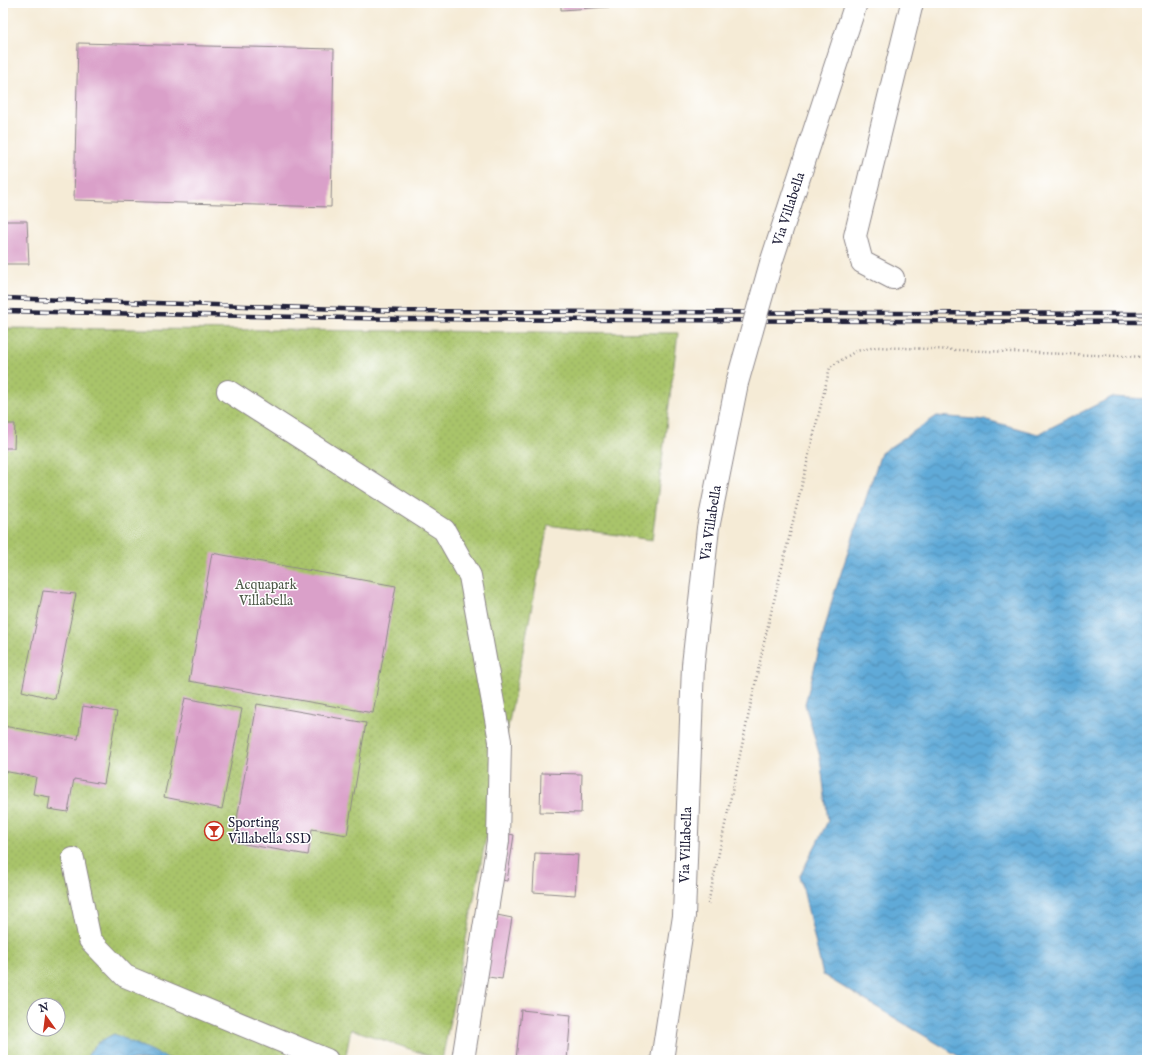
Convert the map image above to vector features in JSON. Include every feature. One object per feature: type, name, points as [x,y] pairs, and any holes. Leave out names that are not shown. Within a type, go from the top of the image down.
[{"type":"street","name":"Via Villabella","points":[[662,1060],[684,916],[693,665],[708,528],[737,383],[771,263],[856,3]]},
{"type":"street","points":[[893,278],[862,262],[854,236],[912,3]]},
{"type":"street","points":[[228,391],[444,530],[470,576],[500,741],[498,841],[463,1060]]},
{"type":"street","points":[[73,859],[90,940],[125,976],[327,1060]]},
{"type":"path","points":[[684,916],[705,918],[765,638],[830,367],[856,351],[876,347],[1147,357]]},
{"type":"green space","name":"Acquapark Villabella","points":[[3,328],[678,333],[652,540],[548,525],[442,1060],[351,1029],[345,1060],[3,1060]]},
{"type":"water","points":[[1112,397],[1147,399],[1147,1060],[965,1060],[823,975],[800,876],[828,821],[820,757],[805,704],[833,597],[881,453],[937,416],[987,420],[1038,434]]},
{"type":"water","points":[[114,1034],[172,1060],[86,1060],[97,1044]]},
{"type":"building","points":[[561,3],[640,3],[640,5],[561,10]]},
{"type":"building","points":[[78,43],[334,49],[331,207],[74,200]]},
{"type":"building","points":[[3,221],[27,221],[29,264],[3,264]]},
{"type":"building","points":[[3,424],[15,424],[14,448],[5,448],[4,457]]},
{"type":"building","points":[[212,553],[396,586],[373,713],[189,681]]},
{"type":"building","points":[[43,591],[76,594],[55,699],[22,691]]},
{"type":"building","points":[[185,698],[242,709],[222,809],[164,797]]},
{"type":"building","points":[[257,704],[366,723],[347,835],[312,829],[308,855],[233,842]]},
{"type":"building","points":[[83,706],[117,712],[104,784],[74,779],[68,812],[48,809],[50,797],[33,794],[36,777],[3,771],[3,726],[78,739]]},
{"type":"building","points":[[541,773],[582,774],[581,813],[540,812]]},
{"type":"building","points":[[505,833],[514,835],[507,881],[498,879]]},
{"type":"building","points":[[535,853],[578,855],[575,895],[533,892]]},
{"type":"building","points":[[492,914],[512,918],[502,979],[482,976]]},
{"type":"building","points":[[521,1010],[571,1015],[567,1060],[516,1060]]},
{"type":"railway","points":[[3,298],[402,311],[1147,314]]},
{"type":"railway","points":[[3,311],[402,319],[1147,322]]},
{"type":"place","name":"Sporting Villabella SSD","points":[[214,831]]}]
